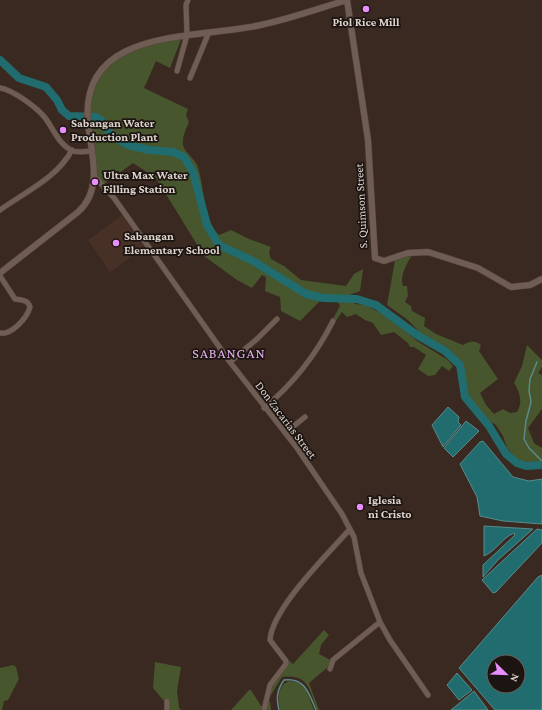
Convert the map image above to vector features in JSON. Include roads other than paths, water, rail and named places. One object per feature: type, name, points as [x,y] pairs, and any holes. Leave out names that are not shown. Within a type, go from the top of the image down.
[{"type":"street","points":[[177,71],[187,35],[186,5],[188,0]]},
{"type":"street","points":[[0,273],[82,209],[91,194],[94,176],[88,119],[91,86],[100,71],[111,60],[136,47],[187,35],[257,26],[347,0]]},
{"type":"street","name":"S. Quimson Street","points":[[347,0],[368,140],[375,258],[384,260],[408,253],[428,252],[478,268],[510,287],[530,285],[542,279]]},
{"type":"street","points":[[190,78],[209,32]]},
{"type":"street","points":[[0,88],[10,92],[41,112],[58,139],[72,150],[79,152],[92,151]]},
{"type":"street","points":[[0,210],[58,170],[66,161],[72,150]]},
{"type":"street","name":"Don Zacarias Street","points":[[94,176],[114,198],[230,362],[301,454],[350,529],[355,539],[361,573],[380,622],[390,640],[428,695]]},
{"type":"street","points":[[0,276],[14,299],[26,301],[30,307],[24,320],[8,332],[0,333]]},
{"type":"street","points":[[230,362],[277,319]]},
{"type":"street","points":[[264,408],[299,376],[333,321]]},
{"type":"street","points":[[285,433],[305,417]]},
{"type":"street","points":[[264,710],[270,685],[286,664],[286,661],[270,640],[274,624],[290,599],[350,529]]},
{"type":"street","points":[[330,668],[333,660],[380,622]]},
{"type":"street","points":[[166,710],[167,701]]},
{"type":"water","points":[[448,407],[459,417],[458,422],[461,425],[443,447],[432,425]]},
{"type":"water","points":[[466,421],[479,431],[453,457],[444,448]]},
{"type":"water","points":[[483,441],[513,477],[529,481],[542,479],[542,524],[503,521],[480,516],[477,497],[460,464],[480,442]]},
{"type":"water","points":[[484,526],[533,529],[498,560],[483,577],[483,565],[515,535],[514,533],[510,535],[484,556]]},
{"type":"water","points":[[537,529],[542,530],[542,543],[496,592],[493,593],[482,580]]},
{"type":"water","points":[[542,575],[542,710],[495,710],[459,668],[538,577]]},
{"type":"water","points":[[457,673],[472,690],[459,700],[447,685]]},
{"type":"water","points":[[474,691],[488,710],[451,710]]},
{"type":"waterway","points":[[0,60],[19,78],[46,87],[57,100],[62,110],[69,116],[96,117],[101,120],[112,136],[128,145],[149,150],[173,152],[184,157],[193,172],[207,225],[219,245],[253,261],[306,294],[323,298],[357,299],[376,305],[417,335],[445,351],[460,365],[465,397],[489,426],[506,454],[517,463],[526,466],[542,465]]},
{"type":"waterway","points":[[537,362],[530,379],[529,391],[531,402],[526,421],[524,439],[529,448],[542,461]]},
{"type":"waterway","points":[[279,710],[277,698],[284,680],[297,681],[302,684],[311,698],[316,710]]},
{"type":"place","name":"Piol Rice Mill","points":[[366,9]]},
{"type":"place","name":"Sabangan Water Production Plant","points":[[63,130]]},
{"type":"place","name":"Ultra Max Water Filling Station","points":[[95,182]]},
{"type":"place","name":"Sabangan Elementary School","points":[[116,243]]},
{"type":"place","name":"Iglesia ni Cristo","points":[[360,507]]},
{"type":"district","name":"SABANGAN","points":[[229,353]]}]
